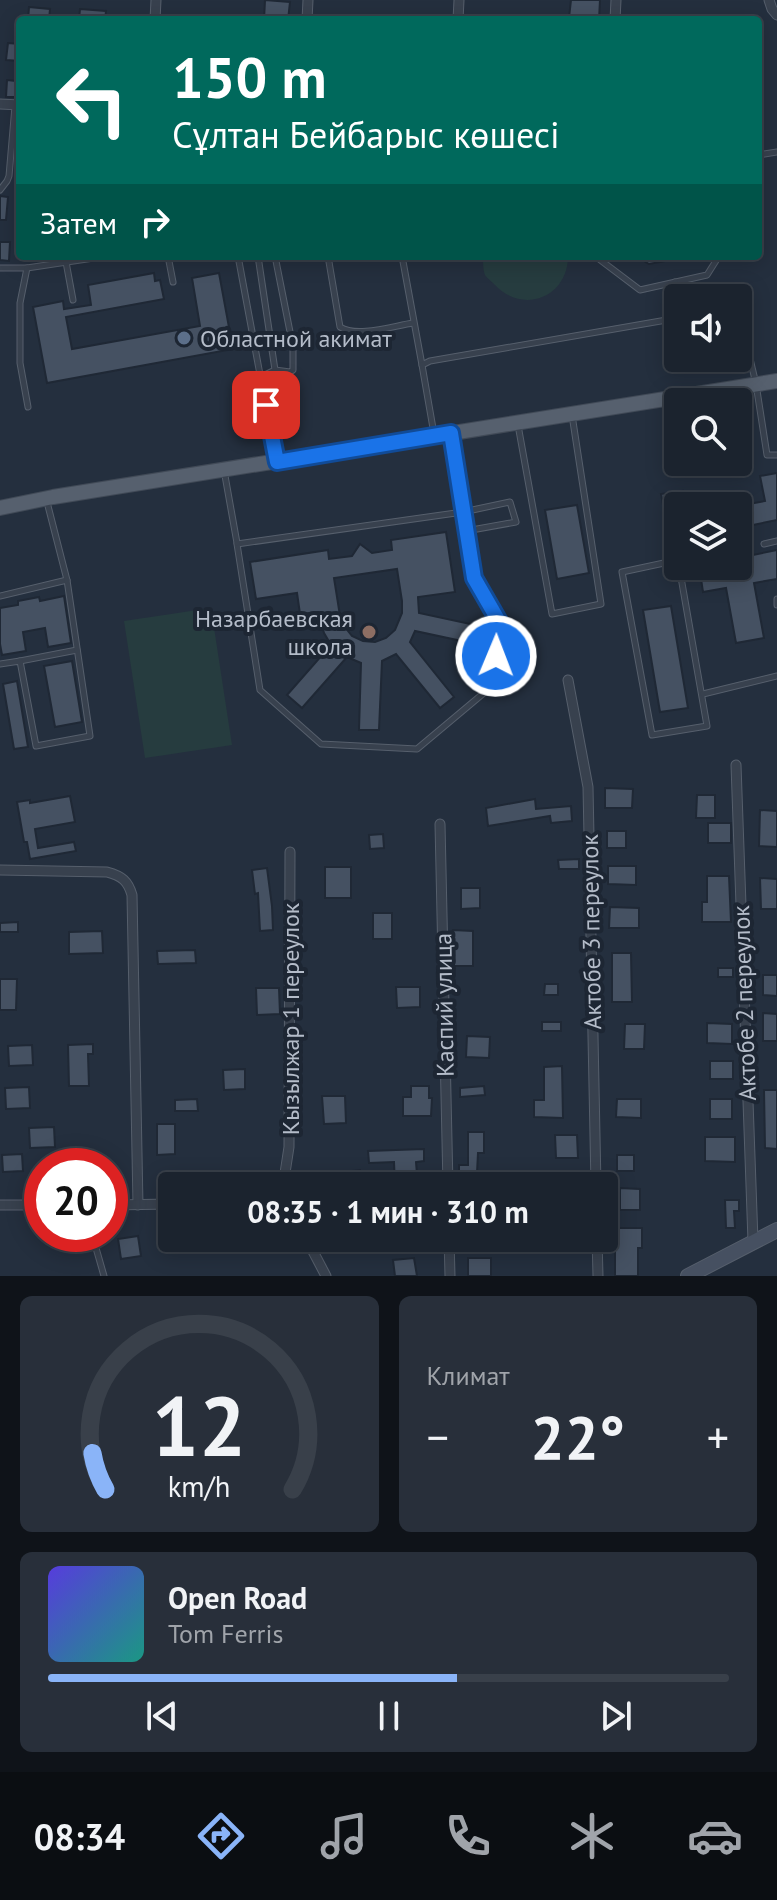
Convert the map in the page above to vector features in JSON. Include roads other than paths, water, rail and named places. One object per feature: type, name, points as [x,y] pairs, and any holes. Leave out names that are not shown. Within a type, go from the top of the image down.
[{"type":"main road","points":[[0,508],[46,498],[777,381]]},
{"type":"street","points":[[769,0],[777,15]]},
{"type":"street","name":"Актобе 3 переулок","points":[[568,680],[588,787],[596,1172]]},
{"type":"street","name":"Актобе 2 переулок","points":[[736,765],[753,1241]]},
{"type":"street","name":"Каспий улица","points":[[440,824],[448,1172]]},
{"type":"street","name":"Кызылжар 1 переулок","points":[[287,1172],[290,852]]},
{"type":"street","points":[[0,870],[107,872],[118,875],[128,883],[132,895],[138,1205]]},
{"type":"street","points":[[128,1205],[158,1204]]},
{"type":"street","points":[[0,1205],[24,1205]]},
{"type":"street","points":[[688,1276],[777,1230]]},
{"type":"street","points":[[313,1252],[326,1276]]},
{"type":"street","points":[[449,1252],[450,1276]]},
{"type":"street","points":[[597,1252],[598,1276]]},
{"type":"lane","points":[[0,190],[9,176],[16,121]]},
{"type":"lane","points":[[0,268],[27,268],[80,260]]},
{"type":"lane","points":[[169,260],[173,282]]},
{"type":"lane","points":[[239,260],[277,462]]},
{"type":"lane","points":[[259,260],[275,370]]},
{"type":"lane","points":[[261,377],[275,370],[293,370],[293,347],[276,260]]},
{"type":"lane","points":[[329,260],[340,327],[346,331],[360,332],[413,323]]},
{"type":"lane","points":[[403,260],[434,436]]},
{"type":"lane","points":[[600,260],[640,290],[707,275],[716,260]]},
{"type":"lane","points":[[66,262],[73,300]]},
{"type":"lane","points":[[27,268],[20,303],[20,363],[28,407]]},
{"type":"lane","points":[[422,365],[430,361],[664,320]]},
{"type":"lane","points":[[752,367],[767,455],[777,455]]},
{"type":"lane","points":[[518,422],[552,614],[601,604],[572,414]]},
{"type":"lane","points":[[224,469],[260,690],[321,744],[417,749],[491,687],[501,625],[474,578],[451,433]]},
{"type":"lane","points":[[20,661],[36,746],[90,736],[67,580],[46,498]]},
{"type":"lane","points":[[237,544],[463,512],[510,502],[516,522],[466,531]]},
{"type":"lane","points":[[764,544],[777,541]]},
{"type":"lane","points":[[664,565],[622,572],[652,735],[707,726],[682,580]]},
{"type":"lane","points":[[0,596],[67,580]]},
{"type":"lane","points":[[0,664],[77,650]]},
{"type":"lane","points":[[703,694],[777,676]]},
{"type":"lane","points":[[97,1252],[104,1276]]},
{"type":"place","name":"Областной акимат","points":[[184,338]]},
{"type":"place","name":"Назарбаевская школа","points":[[369,632]]}]
